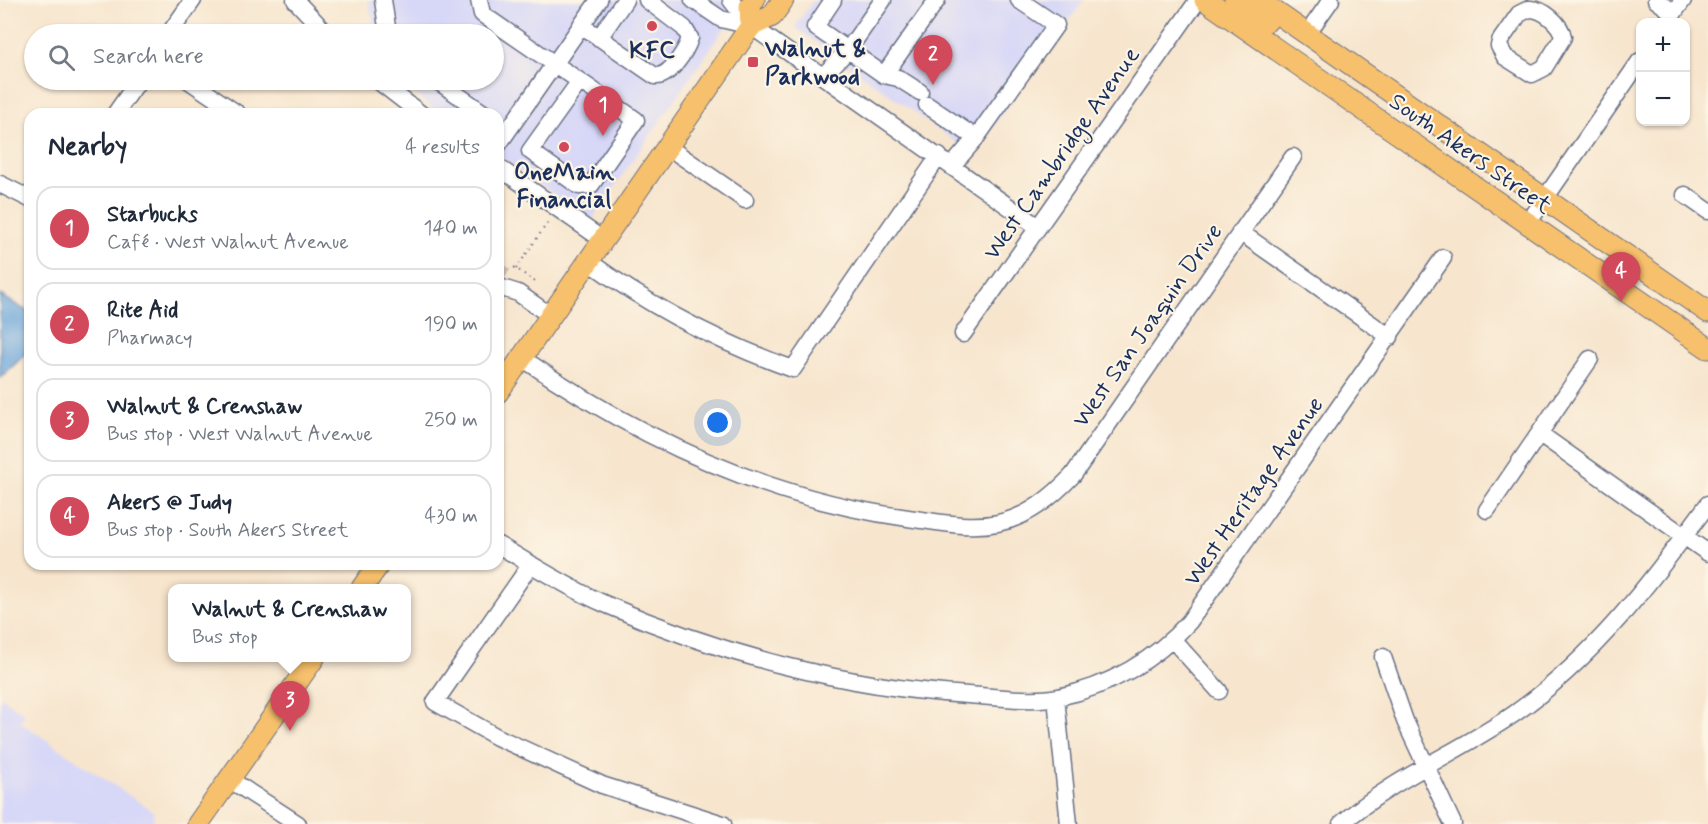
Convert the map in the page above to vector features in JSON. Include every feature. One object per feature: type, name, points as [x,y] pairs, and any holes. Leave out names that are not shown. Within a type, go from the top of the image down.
[{"type":"main road","points":[[751,26],[750,6],[754,0]]},
{"type":"main road","points":[[504,384],[751,26],[772,16],[783,0]]},
{"type":"main road","name":"South Akers Street","points":[[1205,0],[1708,348]]},
{"type":"main road","points":[[1235,0],[1263,20],[1307,34]]},
{"type":"main road","name":"South Akers Street","points":[[1258,0],[1708,312]]},
{"type":"main road","points":[[365,584],[375,570]]},
{"type":"main road","points":[[198,824],[311,662]]},
{"type":"street","points":[[176,24],[193,0]]},
{"type":"street","points":[[295,0],[318,24]]},
{"type":"street","points":[[383,0],[387,24]]},
{"type":"street","points":[[479,0],[482,14],[496,24]]},
{"type":"street","points":[[504,126],[554,65],[599,0]]},
{"type":"street","points":[[599,38],[625,0]]},
{"type":"street","points":[[581,25],[655,76],[661,77],[667,73],[690,38],[684,28],[647,0]]},
{"type":"street","points":[[693,0],[721,20],[751,26]]},
{"type":"street","points":[[732,0],[751,26],[1038,227]]},
{"type":"street","points":[[833,0],[814,27],[884,75],[898,78],[976,138]]},
{"type":"street","points":[[823,76],[848,50],[883,0]]},
{"type":"street","points":[[884,75],[937,0]]},
{"type":"street","points":[[588,261],[634,294],[677,317],[724,341],[793,369],[946,161],[976,138],[1056,25],[1021,0]]},
{"type":"street","name":"West Cambridge Avenue","points":[[963,334],[1198,0]]},
{"type":"street","points":[[1307,34],[1330,0]]},
{"type":"street","points":[[1656,0],[1675,12]]},
{"type":"street","points":[[504,30],[554,65],[580,81],[636,120],[591,185],[585,187],[579,186],[530,152],[580,81]]},
{"type":"street","points":[[1528,223],[1636,68]]},
{"type":"street","points":[[119,108],[132,90]]},
{"type":"street","points":[[203,90],[229,108]]},
{"type":"street","points":[[390,90],[414,108]]},
{"type":"street","points":[[450,90],[476,108]]},
{"type":"street","points":[[668,147],[745,200]]},
{"type":"street","name":"West San Joaquin Drive","points":[[522,358],[589,401],[668,444],[738,476],[814,500],[889,516],[968,527],[999,523],[1029,512],[1055,494],[1072,475],[1293,157]]},
{"type":"street","points":[[504,171],[603,240]]},
{"type":"street","points":[[0,184],[24,196]]},
{"type":"street","points":[[1685,195],[1708,211]]},
{"type":"street","points":[[1240,232],[1390,337]]},
{"type":"street","name":"West Heritage Avenue","points":[[504,548],[603,604],[683,635],[754,658],[840,679],[919,692],[1056,698],[1102,684],[1142,664],[1173,640],[1222,577],[1443,258]]},
{"type":"street","points":[[509,275],[518,293],[550,316]]},
{"type":"street","points":[[1487,510],[1590,359]]},
{"type":"street","points":[[1540,434],[1708,553]]},
{"type":"street","points":[[1341,824],[1390,787],[1481,736],[1548,687],[1598,640],[1643,592],[1708,504]]},
{"type":"street","points":[[531,564],[435,702],[496,737],[602,785],[723,824]]},
{"type":"street","points":[[1173,640],[1219,691]]},
{"type":"street","points":[[1383,657],[1391,688],[1453,824]]},
{"type":"street","points":[[1056,698],[1069,824]]},
{"type":"street","points":[[229,779],[298,824]]},
{"type":"path","points":[[537,283],[509,275],[548,222]]},
{"type":"shaded area","points":[[368,0],[744,0],[591,221],[504,159],[504,108],[432,108],[409,90],[504,90],[504,24],[374,24]]},
{"type":"shaded area","points":[[813,0],[1084,0],[973,154],[795,27]]},
{"type":"shaded area","points":[[0,696],[25,714],[20,722],[154,812],[153,824],[0,824]]},
{"type":"water","points":[[0,295],[24,309],[24,356],[0,378]]},
{"type":"place","name":"KFC","points":[[652,26]]},
{"type":"place","name":"Walnut & Parkwood","points":[[753,62]]},
{"type":"place","name":"Rite Aid","points":[[933,85]]},
{"type":"place","name":"Starbucks","points":[[603,136]]},
{"type":"place","name":"OneMain Financial","points":[[564,147]]},
{"type":"place","name":"Akers @ Judy","points":[[1621,302]]},
{"type":"place","name":"Walnut & Crenshaw","points":[[290,731]]}]
